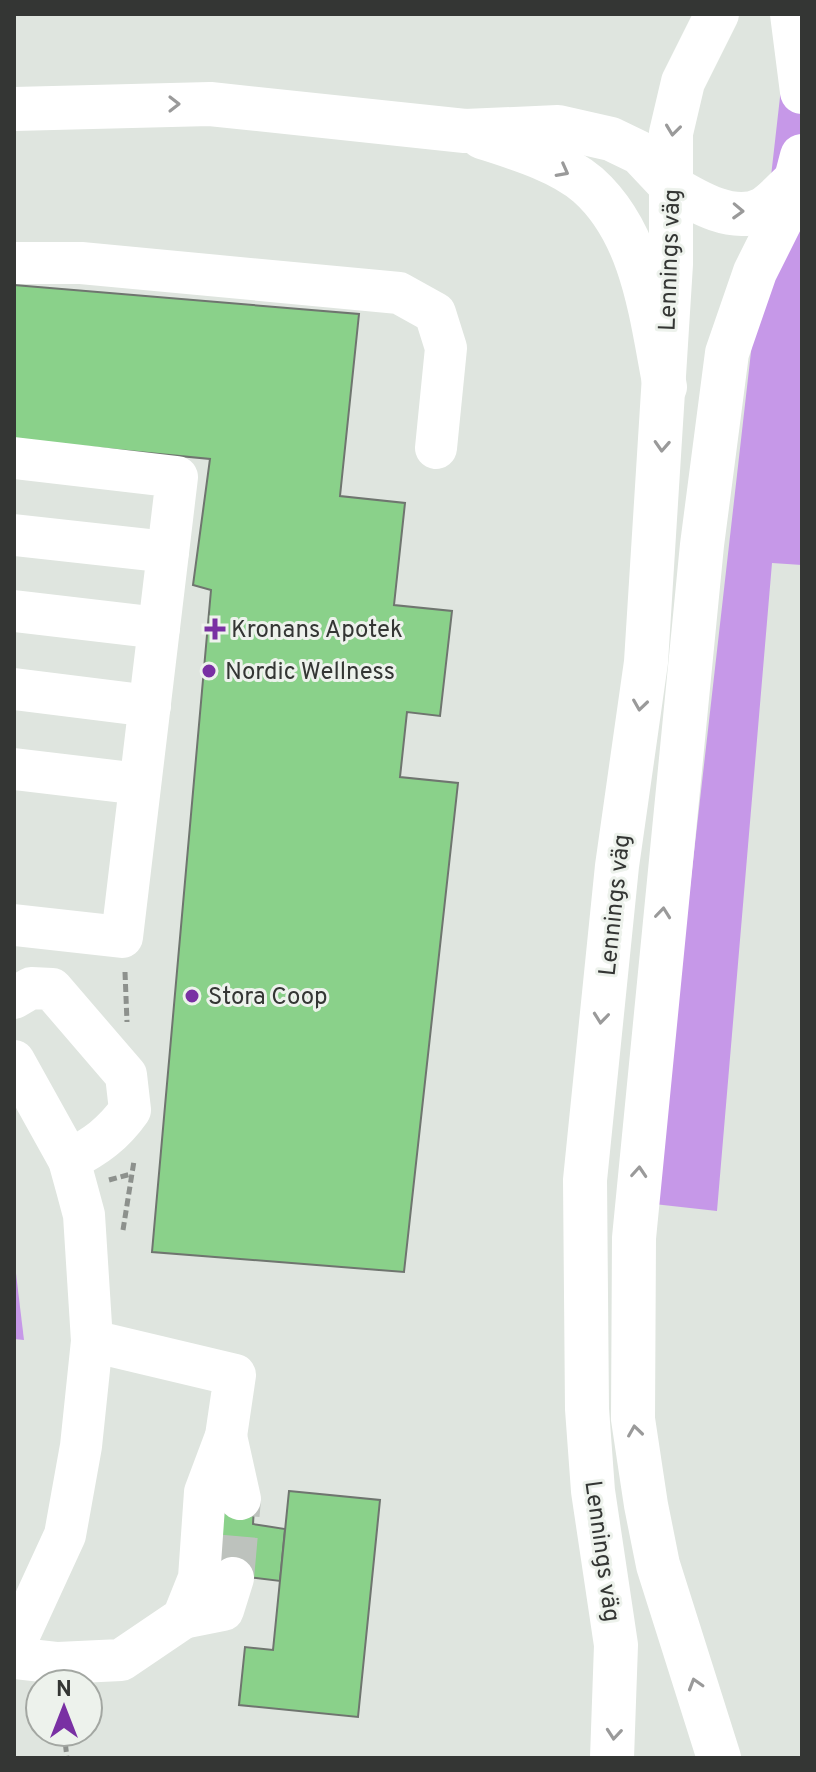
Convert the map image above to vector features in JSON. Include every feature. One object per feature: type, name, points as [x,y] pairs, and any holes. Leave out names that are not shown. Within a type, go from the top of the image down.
[{"type":"main road","name":"Lennings väg","points":[[612,1758],[616,1645],[593,1491],[588,1423],[584,1312],[585,1180],[617,866],[646,662],[665,387],[671,133],[683,82],[717,14]]},
{"type":"main road","points":[[792,14],[802,92]]},
{"type":"main road","points":[[14,109],[210,104],[465,131],[558,127],[611,139],[640,153],[672,187],[702,205],[736,213],[762,209],[800,168]]},
{"type":"main road","points":[[465,131],[528,153],[587,184],[623,225],[645,288],[665,387]]},
{"type":"main road","name":"Lennings väg","points":[[719,1758],[658,1565],[646,1505],[633,1419],[634,1238],[670,846],[702,545],[727,353],[755,272],[774,241],[800,168]]},
{"type":"street","points":[[14,263],[81,263],[399,293],[435,313],[446,348],[436,448]]},
{"type":"street","points":[[14,458],[177,477],[122,937],[14,925]]},
{"type":"street","points":[[14,535],[168,552]]},
{"type":"street","points":[[14,611],[159,628]]},
{"type":"street","points":[[14,689],[150,706]]},
{"type":"street","points":[[14,769],[140,784]]},
{"type":"street","points":[[14,998],[31,988],[52,989],[126,1075],[130,1110],[100,1144],[69,1160]]},
{"type":"street","points":[[14,1061],[69,1160],[84,1215],[92,1341],[81,1446],[65,1535],[14,1646]]},
{"type":"street","points":[[92,1341],[235,1375],[226,1436],[205,1492],[199,1578],[183,1618]]},
{"type":"street","points":[[226,1436],[240,1499]]},
{"type":"street","points":[[14,1658],[58,1663],[121,1660],[183,1618],[223,1610],[233,1578]]},
{"type":"shaded area","points":[[802,27],[802,565],[772,563],[717,1211],[654,1204],[784,62]]},
{"type":"shaded area","points":[[14,1257],[24,1340],[14,1339]]},
{"type":"building","points":[[14,285],[359,314],[340,496],[405,503],[394,605],[452,611],[440,716],[407,712],[400,777],[458,783],[404,1272],[152,1252],[211,590],[193,585],[210,459],[14,440]]},
{"type":"building","points":[[255,1491],[253,1524],[285,1529],[280,1581],[247,1577],[210,1595],[220,1500]]},
{"type":"building","points":[[289,1491],[380,1500],[358,1717],[239,1705],[245,1647],[273,1650]]},
{"type":"tunnel","points":[[233,1578],[240,1499]]},
{"type":"place","name":"Kronans Apotek","points":[[215,629]]},
{"type":"place","name":"Nordic Wellness","points":[[209,671]]},
{"type":"place","name":"Stora Coop","points":[[192,996]]}]
